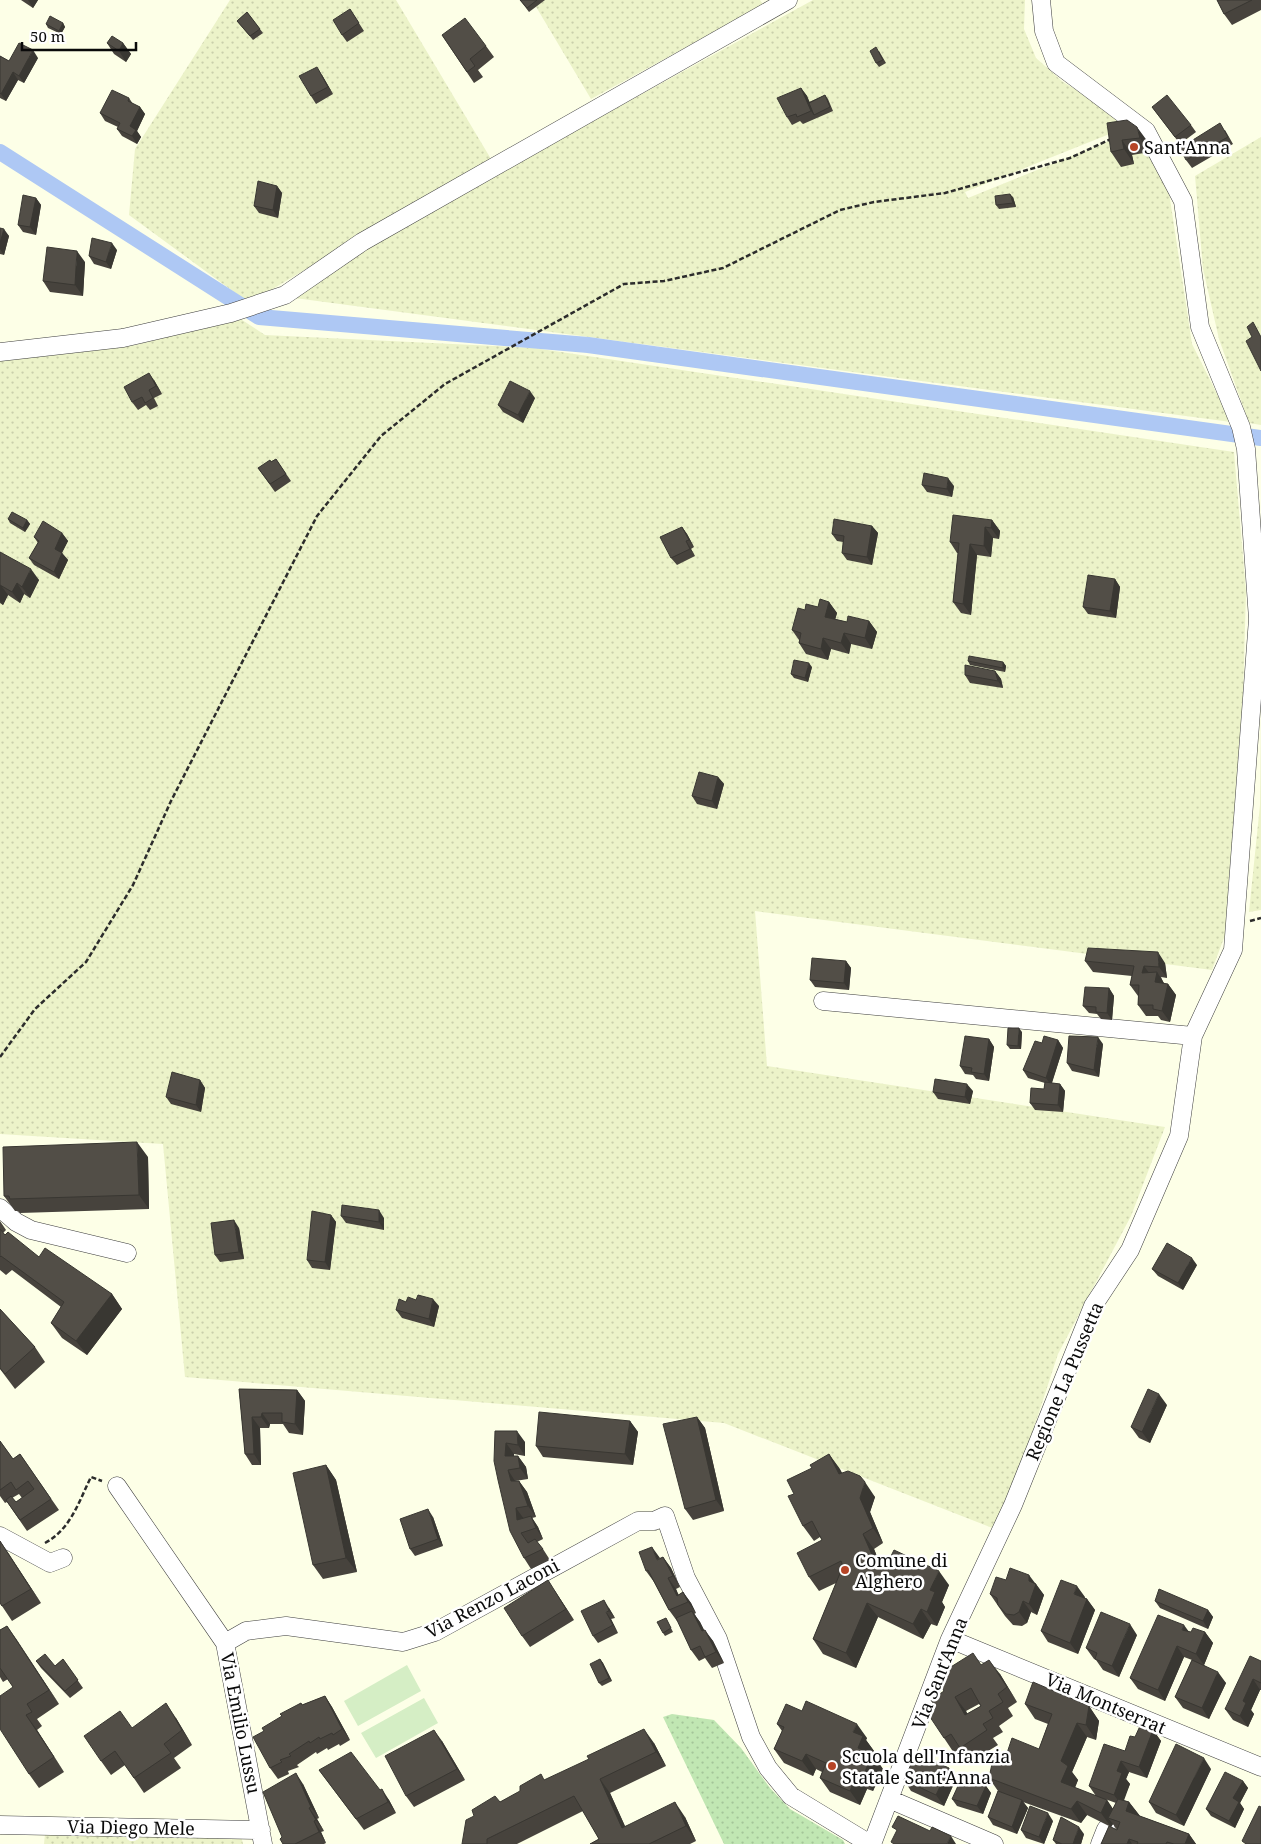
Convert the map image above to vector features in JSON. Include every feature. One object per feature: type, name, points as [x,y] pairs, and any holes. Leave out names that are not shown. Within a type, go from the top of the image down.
[{"type":"street","points":[[0,352],[123,338],[231,313],[260,305],[285,295],[362,242],[788,0]]},
{"type":"street","name":"Regione La Pussetta","points":[[1014,1505],[1093,1306],[1130,1250],[1179,1136],[1193,1036],[1233,950],[1258,619],[1246,449],[1241,426],[1200,327],[1183,201],[1146,131],[1056,63],[1044,31],[1041,0]]},
{"type":"street","points":[[823,1001],[1193,1036]]},
{"type":"street","points":[[0,1208],[16,1222],[31,1230],[126,1253]]},
{"type":"street","name":"Via Emilio Lussu","points":[[116,1486],[225,1644],[262,1837]]},
{"type":"street","name":"Via Sant'Anna","points":[[871,1844],[950,1639],[1014,1505]]},
{"type":"street","name":"Via Renzo Laconi","points":[[225,1644],[246,1631],[286,1626],[403,1642],[435,1632],[638,1521],[654,1521],[665,1516],[686,1578],[718,1639],[751,1737],[768,1768],[791,1796],[871,1844]]},
{"type":"street","points":[[0,1536],[50,1563],[63,1558]]},
{"type":"street","name":"Via Montserrat","points":[[950,1639],[1261,1768]]},
{"type":"street","points":[[889,1800],[994,1844]]},
{"type":"street","name":"Via Diego Mele","points":[[0,1825],[262,1837]]},
{"type":"path","points":[[0,1057],[35,1009],[86,962],[133,885],[172,801],[318,516],[381,436],[445,384],[624,284],[664,281],[723,268],[840,210],[874,202],[945,193],[1070,158],[1113,138]]},
{"type":"path","points":[[28,1552],[57,1536],[70,1521],[91,1476],[116,1486]]},
{"type":"green space","points":[[230,0],[396,0],[491,159],[249,303],[129,215],[135,149]]},
{"type":"green space","points":[[532,0],[760,0],[763,5],[591,99]]},
{"type":"green space","points":[[813,0],[1025,0],[1024,29],[1036,58],[1063,82],[1123,118],[1127,127],[965,192],[968,198],[1131,132],[1165,166],[1192,344],[1231,422],[287,297],[384,236]]},
{"type":"green space","points":[[1261,137],[1261,425],[1249,423],[1219,339],[1203,269],[1195,176]]},
{"type":"green space","points":[[239,318],[265,335],[534,348],[1234,452],[1246,592],[1239,835],[1228,927],[1212,970],[755,911],[767,1066],[1165,1127],[1131,1216],[1058,1354],[1013,1492],[995,1529],[724,1423],[185,1377],[163,1144],[0,1134],[0,360],[136,345]]},
{"type":"green space","points":[[1261,714],[1261,910],[1249,912],[1260,805]]},
{"type":"green space","points":[[407,1665],[421,1691],[358,1726],[344,1701]]},
{"type":"green space","points":[[424,1698],[438,1723],[376,1758],[361,1733]]},
{"type":"green space","points":[[672,1714],[714,1720],[741,1748],[770,1788],[790,1809],[843,1840],[845,1844],[724,1844],[663,1717]]},
{"type":"green space","points":[[45,1834],[241,1836],[243,1844],[44,1844]]},
{"type":"building","points":[[520,0],[537,0],[527,8]]},
{"type":"building","points":[[1217,0],[1252,0],[1224,14]]},
{"type":"building","points":[[350,9],[359,23],[342,35],[333,20]]},
{"type":"building","points":[[247,12],[260,29],[250,36],[237,21]]},
{"type":"building","points":[[50,16],[63,23],[59,31],[46,24]]},
{"type":"building","points":[[465,18],[486,46],[470,59],[475,66],[467,72],[442,35]]},
{"type":"building","points":[[112,36],[123,43],[119,51],[107,43]]},
{"type":"building","points":[[19,43],[33,50],[19,76],[13,72],[1,94],[0,56],[9,61]]},
{"type":"building","points":[[876,47],[883,60],[876,63],[870,51]]},
{"type":"building","points":[[317,67],[328,87],[311,96],[299,76]]},
{"type":"building","points":[[801,88],[811,111],[797,117],[796,114],[787,117],[777,98]]},
{"type":"building","points":[[112,90],[129,98],[128,101],[140,107],[130,126],[136,130],[132,136],[117,129],[120,123],[100,113]]},
{"type":"building","points":[[825,95],[830,107],[814,115],[809,103]]},
{"type":"building","points":[[1167,95],[1191,125],[1175,137],[1152,107]]},
{"type":"building","points":[[1127,120],[1137,127],[1140,138],[1122,140],[1124,149],[1111,152],[1107,123]]},
{"type":"building","points":[[1220,123],[1228,137],[1186,160],[1180,148]]},
{"type":"building","points":[[258,181],[277,186],[273,210],[254,206]]},
{"type":"building","points":[[1010,194],[1013,203],[996,205],[995,196]]},
{"type":"building","points":[[23,195],[36,198],[30,227],[18,225]]},
{"type":"building","points":[[0,228],[4,229],[0,243]]},
{"type":"building","points":[[92,238],[112,243],[106,262],[89,256]]},
{"type":"building","points":[[47,247],[77,251],[75,285],[43,281]]},
{"type":"building","points":[[1253,322],[1261,337],[1261,371],[1246,341],[1252,337],[1247,327]]},
{"type":"building","points":[[149,373],[156,386],[149,390],[153,398],[145,403],[142,397],[132,402],[124,387]]},
{"type":"building","points":[[510,381],[530,391],[518,415],[498,405]]},
{"type":"building","points":[[276,459],[286,474],[270,484],[258,468],[270,460],[271,462]]},
{"type":"building","points":[[924,473],[948,478],[947,489],[922,485]]},
{"type":"building","points":[[12,512],[27,520],[23,528],[8,519]]},
{"type":"building","points":[[953,515],[992,520],[991,528],[985,527],[984,546],[970,544],[963,604],[953,602],[959,543],[950,542]]},
{"type":"building","points":[[834,519],[872,526],[867,557],[842,553],[844,536],[832,534]]},
{"type":"building","points":[[43,521],[62,533],[55,549],[62,553],[54,572],[29,558],[39,541],[34,537]]},
{"type":"building","points":[[682,527],[689,540],[686,541],[690,549],[671,558],[660,537]]},
{"type":"building","points":[[0,552],[31,569],[22,587],[17,583],[12,592],[0,585]]},
{"type":"building","points":[[1088,575],[1115,579],[1110,611],[1083,607]]},
{"type":"building","points":[[820,599],[829,602],[825,617],[847,622],[848,616],[869,621],[865,638],[844,633],[841,643],[823,638],[821,649],[799,643],[801,633],[792,630],[798,608],[805,610],[806,604],[818,607]]},
{"type":"building","points":[[969,656],[1003,662],[1003,668],[968,661]]},
{"type":"building","points":[[794,660],[809,663],[805,678],[791,674]]},
{"type":"building","points":[[965,665],[995,671],[998,681],[965,675]]},
{"type":"building","points":[[699,772],[718,777],[712,801],[692,796]]},
{"type":"building","points":[[1088,948],[1158,952],[1159,967],[1144,966],[1142,973],[1157,972],[1155,982],[1168,984],[1162,1011],[1153,1009],[1153,1005],[1138,1005],[1139,985],[1130,985],[1134,966],[1085,961]]},
{"type":"building","points":[[812,958],[846,961],[844,983],[810,980]]},
{"type":"building","points":[[1085,987],[1109,988],[1107,1013],[1096,1012],[1096,1007],[1083,1006]]},
{"type":"building","points":[[1008,1028],[1019,1028],[1018,1046],[1007,1045]]},
{"type":"building","points":[[965,1036],[989,1039],[984,1074],[971,1072],[972,1068],[960,1066]]},
{"type":"building","points":[[1044,1036],[1058,1040],[1046,1078],[1023,1070],[1035,1041],[1042,1043]]},
{"type":"building","points":[[1069,1036],[1098,1037],[1094,1070],[1067,1063]]},
{"type":"building","points":[[172,1072],[200,1080],[196,1105],[166,1097]]},
{"type":"building","points":[[935,1079],[967,1084],[965,1097],[933,1092]]},
{"type":"building","points":[[1045,1082],[1060,1084],[1058,1105],[1030,1103],[1031,1088],[1044,1089]]},
{"type":"building","points":[[137,1142],[139,1195],[10,1199],[9,1196],[4,1196],[3,1147]]},
{"type":"building","points":[[342,1205],[379,1210],[379,1222],[341,1216]]},
{"type":"building","points":[[312,1211],[331,1215],[325,1262],[307,1260]]},
{"type":"building","points":[[234,1220],[239,1252],[215,1255],[211,1223]]},
{"type":"building","points":[[0,1229],[5,1235],[8,1232],[39,1257],[45,1248],[112,1294],[76,1341],[51,1323],[64,1302],[0,1257]]},
{"type":"building","points":[[1167,1243],[1192,1258],[1178,1283],[1152,1269]]},
{"type":"building","points":[[418,1295],[433,1299],[429,1319],[396,1310],[399,1299],[406,1302],[408,1297],[416,1300]]},
{"type":"building","points":[[0,1309],[35,1347],[5,1374],[0,1368]]},
{"type":"building","points":[[239,1389],[297,1390],[295,1424],[282,1422],[282,1413],[262,1413],[261,1417],[252,1417],[254,1454],[245,1454]]},
{"type":"building","points":[[1148,1389],[1159,1394],[1142,1432],[1131,1427]]},
{"type":"building","points":[[539,1412],[630,1421],[625,1454],[536,1446]]},
{"type":"building","points":[[697,1417],[716,1500],[685,1509],[663,1424]]},
{"type":"building","points":[[495,1431],[517,1431],[518,1445],[506,1443],[505,1456],[518,1456],[520,1468],[508,1470],[511,1481],[519,1481],[528,1506],[516,1508],[517,1520],[531,1516],[536,1528],[521,1533],[528,1543],[535,1539],[543,1549],[524,1558],[510,1531],[498,1480],[494,1461]]},
{"type":"building","points":[[0,1441],[13,1459],[20,1454],[51,1499],[20,1520],[6,1500],[11,1496],[16,1502],[34,1489],[28,1481],[16,1490],[11,1482],[0,1490]]},
{"type":"building","name":"Comune di Alghero","points":[[829,1454],[839,1474],[848,1471],[860,1476],[865,1482],[860,1498],[873,1528],[863,1534],[873,1557],[887,1564],[894,1550],[939,1571],[930,1590],[935,1592],[927,1612],[921,1609],[913,1624],[867,1603],[846,1653],[813,1639],[843,1566],[841,1561],[809,1577],[797,1553],[822,1540],[812,1521],[803,1526],[788,1496],[794,1494],[787,1480],[812,1468],[810,1465]]},
{"type":"building","points":[[326,1465],[346,1558],[313,1565],[293,1473]]},
{"type":"building","points":[[428,1509],[438,1539],[410,1549],[400,1519]]},
{"type":"building","points":[[0,1541],[31,1589],[2,1606],[0,1603]]},
{"type":"building","points":[[652,1547],[657,1560],[663,1557],[673,1576],[668,1578],[677,1596],[683,1592],[688,1602],[669,1610],[648,1570],[646,1571],[639,1552]]},
{"type":"building","points":[[1010,1568],[1029,1575],[1029,1581],[1036,1584],[1029,1604],[1023,1601],[1019,1612],[1014,1615],[1006,1614],[998,1605],[997,1598],[990,1594],[996,1577],[1006,1580]]},
{"type":"building","points":[[548,1580],[566,1609],[522,1636],[504,1608]]},
{"type":"building","points":[[1061,1580],[1077,1586],[1074,1594],[1087,1599],[1070,1643],[1041,1631]]},
{"type":"building","points":[[1159,1589],[1208,1610],[1203,1621],[1155,1601]]},
{"type":"building","points":[[604,1600],[609,1611],[606,1612],[613,1625],[593,1636],[581,1611]]},
{"type":"building","points":[[692,1611],[702,1631],[705,1630],[716,1652],[705,1657],[700,1646],[691,1650],[676,1618]]},
{"type":"building","points":[[1101,1612],[1130,1624],[1112,1666],[1095,1659],[1097,1653],[1086,1648]]},
{"type":"building","points":[[1158,1615],[1184,1625],[1182,1630],[1191,1632],[1193,1628],[1205,1632],[1196,1654],[1177,1646],[1158,1690],[1130,1678]]},
{"type":"building","points":[[666,1618],[671,1628],[663,1633],[657,1622]]},
{"type":"building","points":[[7,1626],[49,1690],[27,1704],[32,1712],[26,1715],[54,1757],[29,1774],[0,1729],[0,1696],[13,1687],[0,1668],[0,1630]]},
{"type":"building","points":[[973,1653],[981,1665],[989,1660],[1007,1687],[998,1694],[1003,1702],[989,1711],[993,1718],[983,1724],[987,1730],[960,1748],[951,1734],[944,1738],[928,1714],[936,1708],[931,1700],[944,1691],[938,1682],[949,1675],[946,1670]],"holes":[[[971,1688],[981,1706],[965,1715],[955,1697]]]},
{"type":"building","points":[[45,1654],[55,1666],[63,1659],[78,1680],[65,1691],[36,1661]]},
{"type":"building","points":[[1250,1656],[1261,1661],[1261,1683],[1253,1679],[1243,1701],[1246,1703],[1240,1716],[1225,1709]]},
{"type":"building","points":[[600,1659],[609,1678],[599,1683],[590,1664]]},
{"type":"building","points":[[1192,1660],[1218,1672],[1202,1708],[1175,1697]]},
{"type":"building","points":[[1033,1682],[1089,1706],[1086,1725],[1077,1723],[1061,1761],[1068,1766],[1061,1782],[1107,1800],[1101,1813],[1077,1801],[1071,1809],[989,1778],[994,1754],[1005,1759],[1012,1738],[1039,1749],[1052,1714],[1025,1704]]},
{"type":"building","points":[[325,1696],[342,1729],[333,1735],[332,1733],[320,1739],[319,1737],[310,1743],[309,1741],[289,1754],[291,1756],[280,1760],[282,1762],[270,1768],[253,1737],[264,1731],[262,1728],[282,1716],[280,1714],[301,1703],[302,1705]]},
{"type":"building","points":[[806,1701],[857,1724],[853,1732],[863,1736],[858,1748],[872,1754],[863,1777],[857,1774],[850,1791],[820,1778],[826,1763],[806,1754],[802,1761],[774,1749],[784,1727],[777,1724],[786,1704],[802,1711]]},
{"type":"building","points":[[166,1703],[182,1730],[164,1744],[171,1753],[134,1778],[115,1751],[101,1761],[84,1736],[120,1711],[132,1728]]},
{"type":"building","points":[[1140,1726],[1153,1730],[1139,1767],[1121,1761],[1117,1771],[1122,1773],[1114,1795],[1089,1786],[1104,1744],[1125,1751],[1130,1736],[1135,1737]]},
{"type":"building","points":[[644,1729],[656,1752],[600,1779],[622,1828],[675,1802],[686,1826],[649,1844],[590,1844],[599,1839],[574,1796],[487,1839],[487,1844],[462,1844],[466,1820],[474,1816],[472,1810],[495,1796],[500,1802],[520,1791],[520,1786],[541,1774],[544,1780],[589,1759],[587,1756]]},
{"type":"building","points":[[434,1730],[457,1769],[406,1796],[385,1756]]},
{"type":"building","points":[[1176,1744],[1204,1758],[1176,1815],[1149,1802]]},
{"type":"building","points":[[351,1752],[380,1790],[382,1789],[388,1802],[356,1819],[319,1770]]},
{"type":"building","points":[[916,1753],[949,1768],[936,1795],[904,1780]]},
{"type":"building","points":[[1225,1772],[1243,1781],[1233,1798],[1239,1802],[1229,1821],[1206,1809]]},
{"type":"building","points":[[296,1773],[311,1807],[309,1808],[316,1820],[314,1821],[319,1832],[295,1844],[283,1844],[280,1839],[282,1837],[263,1792]]},
{"type":"building","points":[[963,1775],[986,1786],[977,1806],[952,1799]]},
{"type":"building","points":[[998,1791],[1022,1800],[1012,1827],[988,1817]]},
{"type":"building","points":[[1118,1799],[1129,1802],[1126,1811],[1189,1834],[1185,1844],[1167,1842],[1166,1844],[1137,1844],[1138,1842],[1129,1839],[1127,1844],[1101,1844],[1109,1826],[1117,1830],[1120,1822],[1108,1818]]},
{"type":"building","points":[[1030,1806],[1048,1813],[1039,1837],[1021,1830]]},
{"type":"building","points":[[1259,1806],[1261,1807],[1261,1844],[1246,1844],[1242,1841]]},
{"type":"building","points":[[898,1816],[930,1831],[932,1827],[951,1836],[947,1844],[894,1844],[891,1842],[897,1830],[892,1827]]},
{"type":"building","points":[[1061,1817],[1079,1827],[1073,1844],[1062,1844],[1053,1840]]},
{"type":"waterway","points":[[0,152],[259,317],[588,345],[1261,438]]},
{"type":"place","name":"Sant'Anna","points":[[1134,147]]},
{"type":"place","name":"Comune di Alghero","points":[[845,1570]]},
{"type":"place","name":"Scuola dell'Infanzia Statale Sant'Anna","points":[[832,1766]]}]
